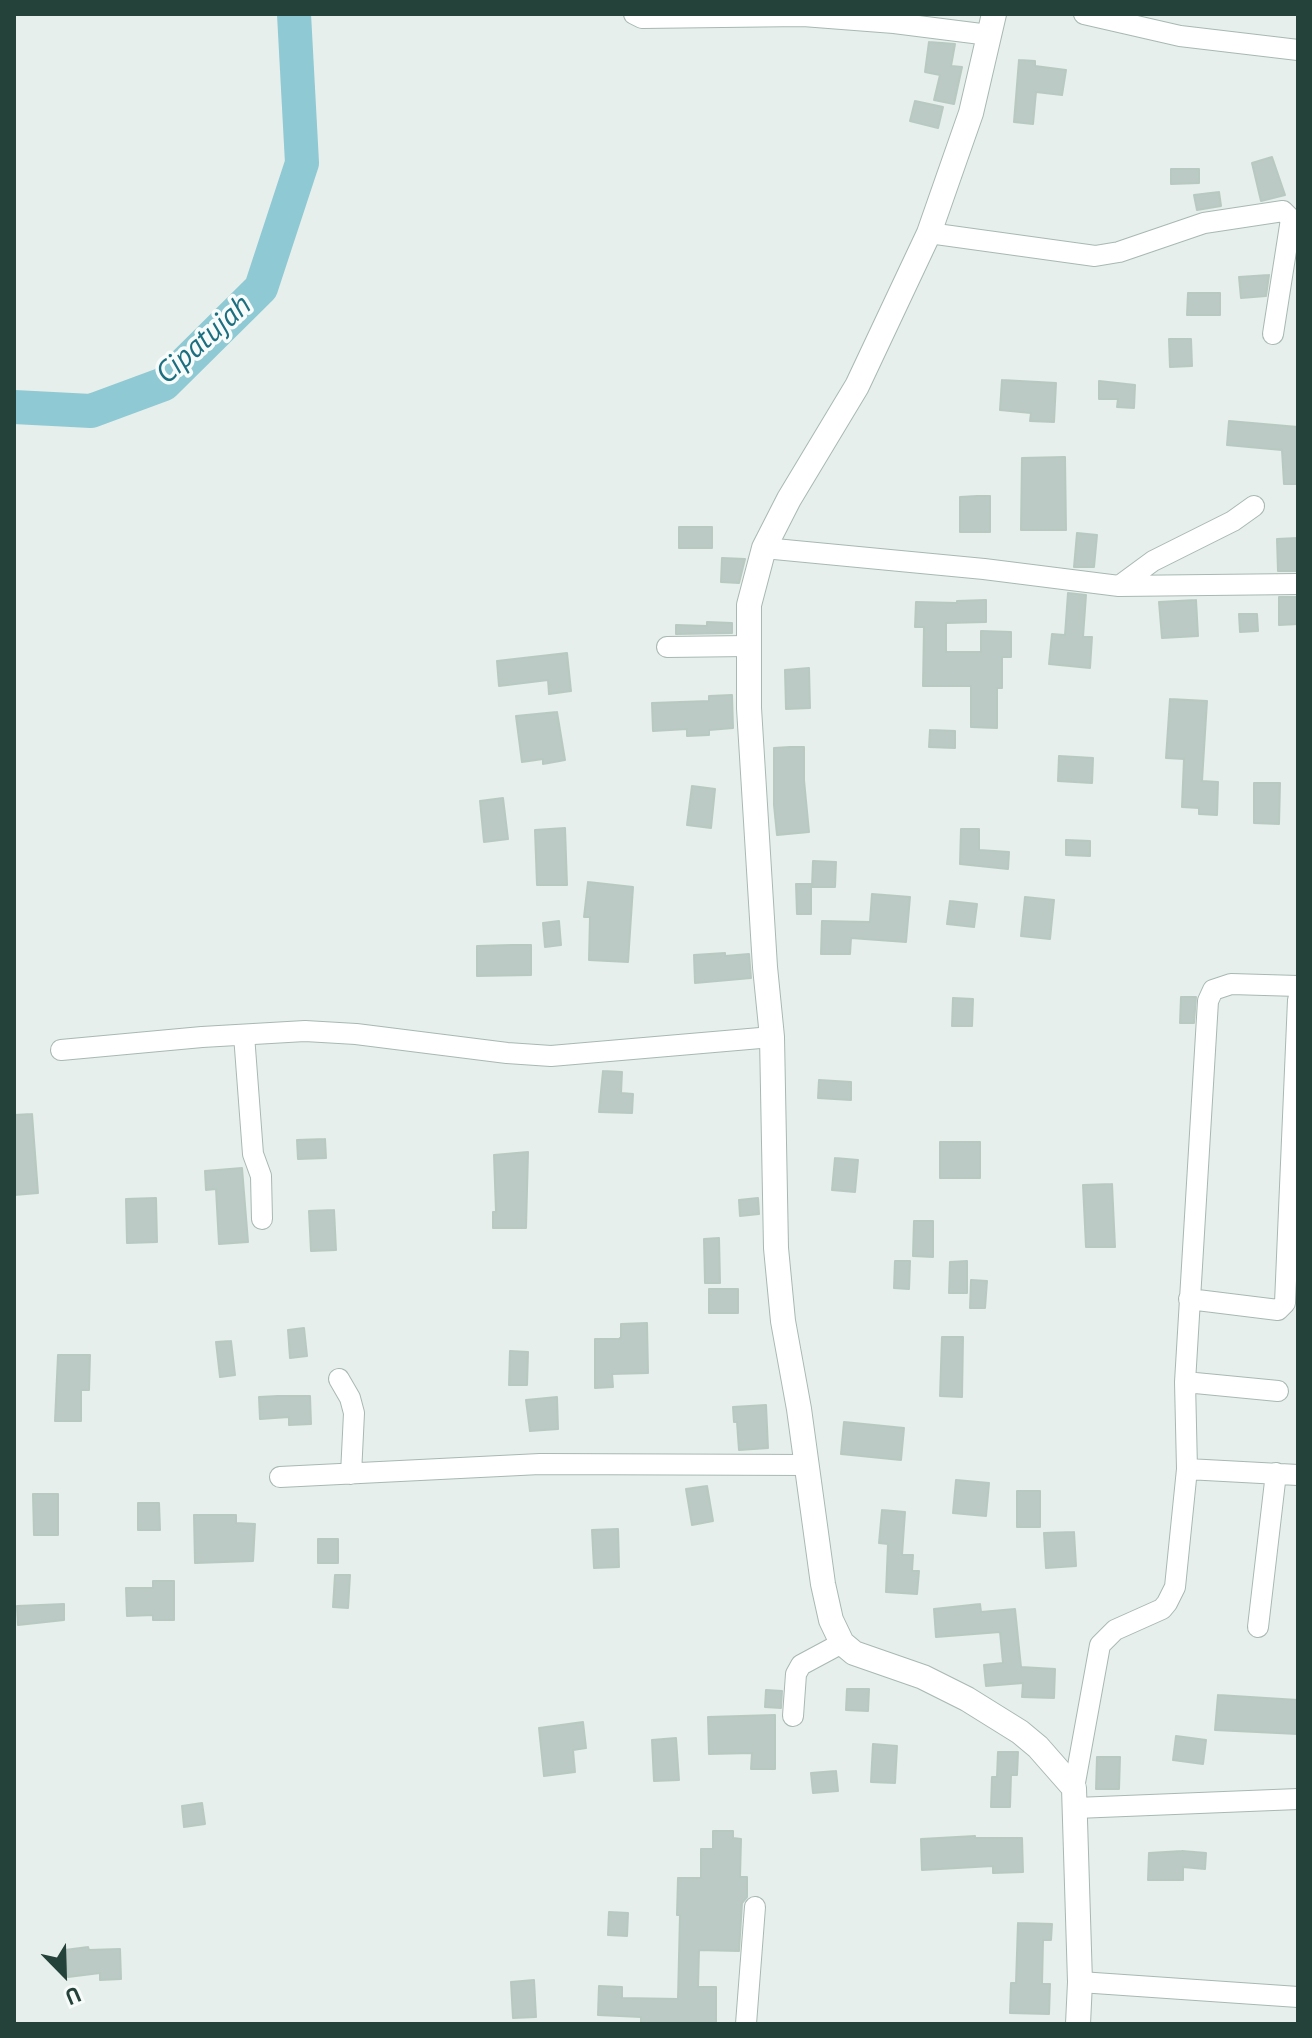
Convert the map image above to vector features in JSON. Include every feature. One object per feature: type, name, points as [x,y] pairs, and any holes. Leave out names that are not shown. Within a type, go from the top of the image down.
[{"type":"street","points":[[634,14],[642,18],[804,15],[894,23],[991,25],[971,113],[929,233],[857,386],[789,499],[764,548],[752,588],[748,646],[749,708],[772,1037],[776,1248],[783,1321],[831,1620],[842,1643],[862,1657],[923,1677],[986,1710],[1038,1747],[1075,1798]]},
{"type":"street","points":[[1084,14],[1180,36],[1298,50]]},
{"type":"street","points":[[929,233],[1095,256],[1119,252],[1204,223],[1283,211],[1291,219],[1273,334]]},
{"type":"street","points":[[1119,586],[1153,561],[1233,521],[1254,506]]},
{"type":"street","points":[[764,548],[984,569],[1119,586],[1298,584]]},
{"type":"street","points":[[667,647],[748,646]]},
{"type":"street","points":[[1078,2024],[1080,1982],[1075,1798],[1100,1645],[1115,1630],[1162,1609],[1175,1587],[1187,1469],[1185,1382],[1208,1001],[1213,990],[1231,984],[1298,986]]},
{"type":"street","points":[[1189,1299],[1278,1310],[1285,1303],[1298,1000]]},
{"type":"street","points":[[61,1050],[305,1031],[551,1056],[772,1037]]},
{"type":"street","points":[[244,1035],[253,1154],[261,1176],[262,1219]]},
{"type":"street","points":[[339,1379],[354,1413],[351,1474]]},
{"type":"street","points":[[1185,1382],[1278,1391]]},
{"type":"street","points":[[280,1477],[540,1464],[808,1465]]},
{"type":"street","points":[[1187,1469],[1298,1475]]},
{"type":"street","points":[[1258,1627],[1276,1473]]},
{"type":"street","points":[[793,1716],[796,1674],[801,1665],[842,1643]]},
{"type":"street","points":[[1075,1798],[1298,1799]]},
{"type":"street","points":[[746,2024],[755,1907]]},
{"type":"street","points":[[1080,1982],[1298,1997]]},
{"type":"building","points":[[929,42],[955,44],[951,66],[962,67],[954,104],[934,100],[940,75],[925,72]]},
{"type":"building","points":[[1019,60],[1035,61],[1035,66],[1066,70],[1062,95],[1036,92],[1033,124],[1014,122]]},
{"type":"building","points":[[915,101],[943,107],[938,128],[910,121]]},
{"type":"building","points":[[1272,157],[1285,195],[1261,201],[1252,163]]},
{"type":"building","points":[[1171,169],[1199,169],[1199,183],[1171,184]]},
{"type":"building","points":[[1219,192],[1221,206],[1197,210],[1194,195]]},
{"type":"building","points":[[1269,275],[1266,296],[1241,298],[1239,277]]},
{"type":"building","points":[[1188,293],[1220,293],[1220,315],[1187,315]]},
{"type":"building","points":[[1169,339],[1191,339],[1192,366],[1170,367]]},
{"type":"building","points":[[1002,380],[1056,383],[1054,422],[1030,421],[1031,413],[1000,410]]},
{"type":"building","points":[[1099,381],[1135,385],[1134,408],[1117,407],[1118,399],[1099,399]]},
{"type":"building","points":[[1229,421],[1298,427],[1298,484],[1284,484],[1282,450],[1227,445]]},
{"type":"building","points":[[1065,457],[1066,530],[1021,530],[1022,458]]},
{"type":"building","points":[[990,496],[990,532],[960,532],[960,497]]},
{"type":"building","points":[[679,527],[712,527],[712,548],[679,548]]},
{"type":"building","points":[[1077,533],[1097,535],[1094,567],[1074,567]]},
{"type":"building","points":[[1298,538],[1298,571],[1278,571],[1277,539]]},
{"type":"building","points":[[722,558],[745,559],[739,583],[721,582]]},
{"type":"building","points":[[1068,593],[1086,595],[1083,637],[1092,637],[1090,668],[1049,664],[1052,634],[1065,635]]},
{"type":"building","points":[[1279,597],[1298,597],[1298,624],[1279,625]]},
{"type":"building","points":[[986,600],[986,622],[946,623],[946,652],[981,652],[981,631],[1011,632],[1011,657],[1002,657],[1002,688],[997,688],[997,728],[971,727],[971,686],[923,686],[924,627],[915,627],[916,602]]},
{"type":"building","points":[[1196,600],[1198,636],[1162,638],[1159,602]]},
{"type":"building","points":[[1239,614],[1257,614],[1258,631],[1240,632]]},
{"type":"building","points":[[707,622],[732,623],[732,633],[676,634],[676,625],[707,626]]},
{"type":"building","points":[[567,653],[571,691],[549,694],[548,680],[499,686],[497,661]]},
{"type":"building","points":[[809,668],[810,708],[786,709],[785,670]]},
{"type":"building","points":[[732,695],[733,728],[709,730],[709,735],[687,736],[687,729],[653,731],[652,703],[709,701],[709,696]]},
{"type":"building","points":[[1170,699],[1207,701],[1202,781],[1218,782],[1217,815],[1199,814],[1199,808],[1182,807],[1184,759],[1166,758]]},
{"type":"building","points":[[557,712],[565,760],[543,764],[543,759],[522,762],[516,716]]},
{"type":"building","points":[[930,730],[955,731],[955,748],[929,747]]},
{"type":"building","points":[[804,747],[809,832],[777,835],[774,748]]},
{"type":"building","points":[[1059,756],[1093,758],[1092,783],[1058,781]]},
{"type":"building","points":[[1254,783],[1280,783],[1279,824],[1254,823]]},
{"type":"building","points":[[692,786],[715,789],[711,828],[687,825]]},
{"type":"building","points":[[503,798],[508,839],[484,842],[480,801]]},
{"type":"building","points":[[565,828],[567,885],[537,885],[535,830]]},
{"type":"building","points":[[961,829],[979,829],[979,850],[1009,852],[1008,869],[960,864]]},
{"type":"building","points":[[1066,840],[1090,841],[1090,856],[1066,855]]},
{"type":"building","points":[[813,861],[836,862],[835,887],[812,887]]},
{"type":"building","points":[[588,882],[633,887],[628,962],[589,960],[590,917],[584,917]]},
{"type":"building","points":[[796,884],[811,884],[811,914],[797,914]]},
{"type":"building","points":[[872,894],[910,897],[906,942],[851,938],[850,954],[821,954],[822,921],[870,922]]},
{"type":"building","points":[[1025,897],[1054,900],[1050,939],[1021,936]]},
{"type":"building","points":[[950,901],[977,904],[974,927],[947,924]]},
{"type":"building","points":[[559,921],[561,945],[545,947],[543,923]]},
{"type":"building","points":[[531,945],[531,975],[477,976],[477,946]]},
{"type":"building","points":[[725,953],[725,956],[749,954],[751,978],[695,983],[694,955]]},
{"type":"building","points":[[1181,997],[1196,997],[1194,1023],[1180,1023]]},
{"type":"building","points":[[953,998],[973,999],[972,1026],[952,1026]]},
{"type":"building","points":[[603,1071],[622,1072],[621,1093],[633,1094],[632,1113],[599,1112]]},
{"type":"building","points":[[819,1080],[851,1082],[851,1100],[818,1098]]},
{"type":"building","points":[[32,1114],[38,1193],[14,1195],[14,1115]]},
{"type":"building","points":[[325,1139],[326,1158],[298,1159],[297,1140]]},
{"type":"building","points":[[940,1142],[980,1142],[980,1178],[940,1178]]},
{"type":"building","points":[[528,1152],[526,1228],[493,1228],[493,1212],[496,1212],[494,1155]]},
{"type":"building","points":[[835,1158],[858,1160],[855,1192],[832,1190]]},
{"type":"building","points":[[242,1168],[248,1242],[219,1244],[216,1189],[206,1190],[205,1171]]},
{"type":"building","points":[[1112,1184],[1115,1247],[1086,1247],[1083,1185]]},
{"type":"building","points":[[156,1198],[157,1242],[127,1243],[126,1199]]},
{"type":"building","points":[[758,1198],[759,1214],[740,1216],[739,1200]]},
{"type":"building","points":[[334,1210],[336,1250],[311,1251],[309,1211]]},
{"type":"building","points":[[914,1221],[933,1221],[933,1257],[913,1256]]},
{"type":"building","points":[[719,1238],[720,1283],[705,1283],[704,1239]]},
{"type":"building","points":[[895,1261],[910,1261],[909,1289],[894,1288]]},
{"type":"building","points":[[967,1261],[967,1293],[949,1293],[950,1262]]},
{"type":"building","points":[[971,1280],[987,1281],[985,1308],[970,1308]]},
{"type":"building","points":[[709,1289],[738,1289],[738,1313],[709,1313]]},
{"type":"building","points":[[647,1323],[648,1373],[612,1374],[613,1387],[595,1388],[595,1339],[619,1339],[621,1324]]},
{"type":"building","points":[[304,1328],[307,1356],[290,1358],[288,1330]]},
{"type":"building","points":[[942,1337],[963,1337],[962,1397],[940,1396]]},
{"type":"building","points":[[231,1341],[235,1375],[220,1377],[216,1342]]},
{"type":"building","points":[[510,1351],[528,1352],[527,1385],[509,1385]]},
{"type":"building","points":[[58,1355],[90,1355],[89,1390],[81,1390],[81,1421],[55,1421]]},
{"type":"building","points":[[310,1396],[311,1424],[289,1425],[289,1417],[260,1419],[259,1397]]},
{"type":"building","points":[[557,1397],[558,1429],[530,1431],[526,1400]]},
{"type":"building","points":[[766,1405],[768,1448],[739,1450],[733,1407]]},
{"type":"building","points":[[844,1422],[904,1428],[901,1460],[841,1454]]},
{"type":"building","points":[[956,1480],[989,1483],[986,1516],[953,1513]]},
{"type":"building","points":[[707,1486],[713,1521],[692,1525],[686,1489]]},
{"type":"building","points":[[1017,1491],[1040,1491],[1040,1527],[1017,1527]]},
{"type":"building","points":[[33,1494],[58,1494],[58,1535],[34,1535]]},
{"type":"building","points":[[138,1503],[159,1503],[160,1530],[138,1530]]},
{"type":"building","points":[[882,1510],[905,1512],[902,1555],[913,1555],[912,1571],[919,1571],[917,1594],[886,1592],[888,1544],[879,1543]]},
{"type":"building","points":[[194,1515],[236,1515],[236,1523],[255,1524],[253,1561],[195,1563]]},
{"type":"building","points":[[618,1529],[619,1567],[594,1568],[592,1530]]},
{"type":"building","points":[[1074,1532],[1076,1566],[1046,1568],[1044,1533]]},
{"type":"building","points":[[318,1539],[338,1539],[338,1563],[318,1563]]},
{"type":"building","points":[[335,1575],[350,1575],[348,1608],[333,1607]]},
{"type":"building","points":[[153,1581],[174,1581],[174,1620],[153,1620],[153,1615],[127,1616],[126,1588],[153,1588]]},
{"type":"building","points":[[64,1604],[64,1620],[18,1625],[17,1606]]},
{"type":"building","points":[[980,1604],[981,1612],[1015,1609],[1021,1667],[1055,1669],[1054,1698],[1022,1697],[1023,1683],[986,1686],[984,1665],[1003,1663],[1000,1632],[936,1637],[934,1609]]},
{"type":"building","points":[[847,1689],[869,1689],[868,1711],[846,1710]]},
{"type":"building","points":[[766,1690],[782,1691],[781,1708],[765,1707]]},
{"type":"building","points":[[1218,1695],[1298,1700],[1298,1734],[1215,1730]]},
{"type":"building","points":[[775,1715],[775,1769],[751,1769],[752,1753],[709,1754],[708,1717]]},
{"type":"building","points":[[583,1722],[586,1748],[573,1750],[575,1772],[544,1776],[539,1728]]},
{"type":"building","points":[[1176,1736],[1206,1740],[1203,1764],[1173,1760]]},
{"type":"building","points":[[676,1738],[679,1780],[654,1781],[652,1740]]},
{"type":"building","points":[[873,1744],[897,1746],[895,1783],[871,1782]]},
{"type":"building","points":[[998,1752],[1018,1752],[1017,1775],[1011,1775],[1010,1807],[991,1807],[992,1777],[997,1777]]},
{"type":"building","points":[[1097,1757],[1120,1757],[1119,1789],[1096,1789]]},
{"type":"building","points":[[836,1771],[838,1791],[813,1793],[811,1773]]},
{"type":"building","points":[[202,1803],[205,1824],[184,1827],[182,1806]]},
{"type":"building","points":[[713,1831],[733,1831],[733,1838],[741,1839],[740,1877],[747,1877],[739,1951],[699,1950],[698,1987],[716,1987],[716,2024],[641,2024],[641,2017],[598,2015],[599,1986],[622,1987],[622,1998],[678,1999],[678,1878],[701,1878],[701,1849],[713,1849]]},
{"type":"building","points":[[975,1836],[1022,1838],[1023,1872],[993,1873],[993,1866],[922,1870],[921,1839]]},
{"type":"building","points":[[1149,1853],[1206,1853],[1205,1869],[1183,1867],[1183,1880],[1148,1880]]},
{"type":"building","points":[[609,1912],[628,1913],[627,1936],[608,1935]]},
{"type":"building","points":[[1018,1923],[1052,1924],[1051,1940],[1043,1940],[1042,1984],[1050,1984],[1049,2014],[1010,2013],[1011,1983],[1016,1983]]},
{"type":"building","points":[[88,1947],[89,1950],[120,1949],[121,1979],[100,1980],[100,1973],[68,1977],[65,1950]]},
{"type":"building","points":[[534,1980],[536,2017],[513,2018],[511,1982]]},
{"type":"waterway","name":"Cipatujah","points":[[14,407],[91,411],[164,384],[261,288],[302,163],[294,14]]}]
